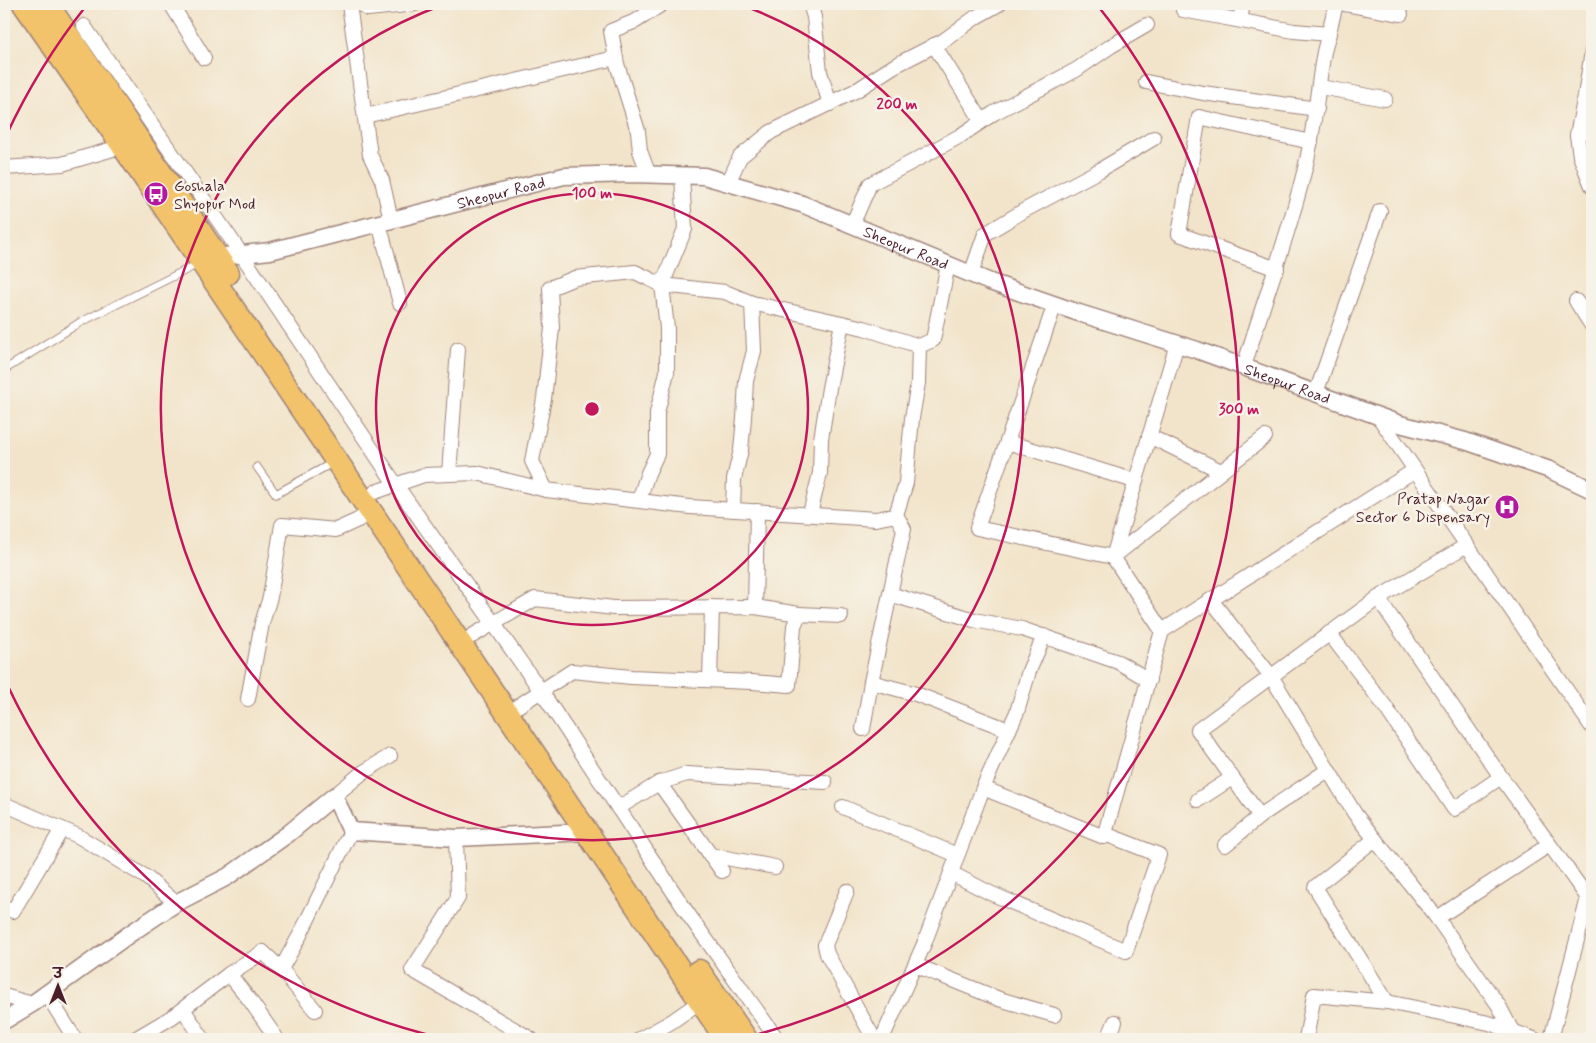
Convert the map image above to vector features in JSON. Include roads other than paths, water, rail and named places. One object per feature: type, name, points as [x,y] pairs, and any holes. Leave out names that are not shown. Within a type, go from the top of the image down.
[{"type":"highway","points":[[24,4],[123,146],[209,259],[373,501],[586,832],[726,1039]]},
{"type":"highway","points":[[47,4],[336,460],[373,501],[472,636],[746,1039]]},
{"type":"street","points":[[171,4],[204,58]]},
{"type":"street","points":[[349,4],[370,155],[382,180],[385,222],[400,303]]},
{"type":"street","points":[[360,4],[368,9],[415,4]]},
{"type":"street","points":[[649,175],[640,151],[638,131],[615,58],[611,32],[636,21],[662,4]]},
{"type":"street","points":[[810,4],[814,17],[820,72],[830,104]]},
{"type":"street","points":[[728,183],[740,157],[771,132],[857,90],[894,66],[934,45],[998,4]]},
{"type":"street","points":[[1240,20],[1243,4]]},
{"type":"street","points":[[1244,367],[1256,324],[1277,269],[1297,200],[1336,4]]},
{"type":"street","points":[[1345,4],[1401,14]]},
{"type":"street","points":[[1183,10],[1294,30],[1329,34]]},
{"type":"street","points":[[852,225],[870,184],[960,136],[1033,91],[1076,70],[1147,24]]},
{"type":"street","points":[[84,26],[242,254],[396,484],[541,691],[688,914],[778,1039]]},
{"type":"street","points":[[934,45],[982,121]]},
{"type":"street","points":[[1592,51],[1577,135],[1580,156],[1592,186]]},
{"type":"street","points":[[365,116],[615,58]]},
{"type":"street","points":[[1146,82],[1203,93],[1316,109]]},
{"type":"street","points":[[1320,87],[1385,99]]},
{"type":"street","points":[[1277,269],[1179,234],[1199,118],[1310,142]]},
{"type":"street","points":[[1577,135],[1592,127]]},
{"type":"street","points":[[971,274],[985,234],[1154,138]]},
{"type":"street","points":[[4,168],[62,164],[123,146]]},
{"type":"street","name":"Sheopur Road","points":[[209,259],[270,251],[564,176],[704,176],[802,204],[971,274],[1244,367],[1400,424],[1465,441],[1550,470],[1592,490]]},
{"type":"street","points":[[639,500],[657,454],[657,413],[667,372],[667,328],[662,285],[685,229],[682,176]]},
{"type":"street","points":[[1316,393],[1380,211]]},
{"type":"street","points":[[546,490],[532,461],[544,399],[552,328],[550,288],[575,278],[635,272],[662,285],[725,292],[752,302],[864,328],[919,346],[933,340],[948,264]]},
{"type":"street","points":[[1576,301],[1592,326]]},
{"type":"street","points":[[733,510],[734,478],[743,426],[746,381],[754,350],[752,302]]},
{"type":"street","points":[[1055,304],[977,528],[1112,557],[1162,631]]},
{"type":"street","points":[[810,514],[820,473],[822,430],[842,323]]},
{"type":"street","points":[[1112,557],[1177,344]]},
{"type":"street","points":[[863,729],[871,682],[904,529],[896,515],[906,483],[912,418],[918,383],[919,346]]},
{"type":"street","points":[[449,474],[458,349]]},
{"type":"street","points":[[1378,416],[1467,545],[1588,711],[1592,727]]},
{"type":"street","points":[[1149,436],[1221,471]]},
{"type":"street","points":[[1112,557],[1265,436]]},
{"type":"street","points":[[1007,442],[1135,481]]},
{"type":"street","points":[[1105,834],[1162,631],[1415,470]]},
{"type":"street","points":[[248,699],[262,623],[270,597],[282,525],[336,530],[358,520],[373,501],[396,484],[424,475],[476,473],[546,490],[690,507],[876,519],[896,515]]},
{"type":"street","points":[[755,607],[757,511]]},
{"type":"street","points":[[1260,816],[1198,730],[1378,598],[1467,545]]},
{"type":"street","points":[[890,594],[974,620],[1022,629],[1044,636],[1118,662],[1149,680]]},
{"type":"street","points":[[1378,598],[1549,845],[1587,888],[1588,898],[1551,1039]]},
{"type":"street","points":[[472,636],[535,599],[614,608],[755,607],[799,614],[841,616]]},
{"type":"street","points":[[1211,600],[1271,676],[1355,814],[1437,918],[1499,1006],[1512,1031]]},
{"type":"street","points":[[710,680],[712,608]]},
{"type":"street","points":[[518,706],[572,672],[788,685],[794,626],[799,614]]},
{"type":"street","points":[[1329,633],[1384,705],[1454,809],[1501,777]]},
{"type":"street","points":[[882,1039],[914,965],[983,788],[1017,712],[1029,671],[1044,636]]},
{"type":"street","points":[[871,682],[916,694],[1009,730]]},
{"type":"street","points":[[4,1021],[32,1004],[176,903],[227,877],[288,834],[362,773],[390,756]]},
{"type":"street","points":[[1225,845],[1260,816],[1328,770]]},
{"type":"street","points":[[618,808],[659,783],[687,774],[825,782]]},
{"type":"street","points":[[1198,800],[1232,778]]},
{"type":"street","points":[[659,783],[722,871]]},
{"type":"street","points":[[951,873],[990,893],[1126,951],[1159,855],[1105,834],[1104,836],[983,788]]},
{"type":"street","points":[[334,796],[350,831]]},
{"type":"street","points":[[4,804],[78,836],[146,877],[176,903]]},
{"type":"street","points":[[843,807],[957,855]]},
{"type":"street","points":[[4,907],[13,911],[62,829]]},
{"type":"street","points":[[350,831],[456,838],[586,832]]},
{"type":"street","points":[[281,969],[300,935],[350,831]]},
{"type":"street","points":[[456,838],[458,898],[412,970],[532,1039]]},
{"type":"street","points":[[1375,839],[1315,887],[1387,1002]]},
{"type":"street","points":[[1437,918],[1549,845]]},
{"type":"street","points":[[710,855],[775,867]]},
{"type":"street","points":[[847,891],[825,945],[827,954],[874,1039]]},
{"type":"street","points":[[144,1037],[229,974],[263,952],[281,969],[314,1010]]},
{"type":"street","points":[[914,965],[999,999],[1054,1015]]},
{"type":"street","points":[[229,974],[277,1039]]},
{"type":"street","points":[[46,993],[75,1039]]},
{"type":"street","points":[[1306,1039],[1314,995],[1387,1002],[1489,1024],[1534,1039]]},
{"type":"street","points":[[4,996],[32,1004]]},
{"type":"street","points":[[640,1039],[671,1022],[701,1001]]},
{"type":"street","points":[[183,1009],[202,1039]]},
{"type":"street","points":[[1108,1039],[1115,1022]]},
{"type":"lane","points":[[4,370],[79,323],[209,259]]},
{"type":"lane","points":[[257,467],[276,494],[336,460]]},
{"type":"place","name":"Goshala Shyopur Mod","points":[[156,194]]},
{"type":"place","name":"Pratap Nagar Sector 6 Dispensary","points":[[1507,507]]}]
